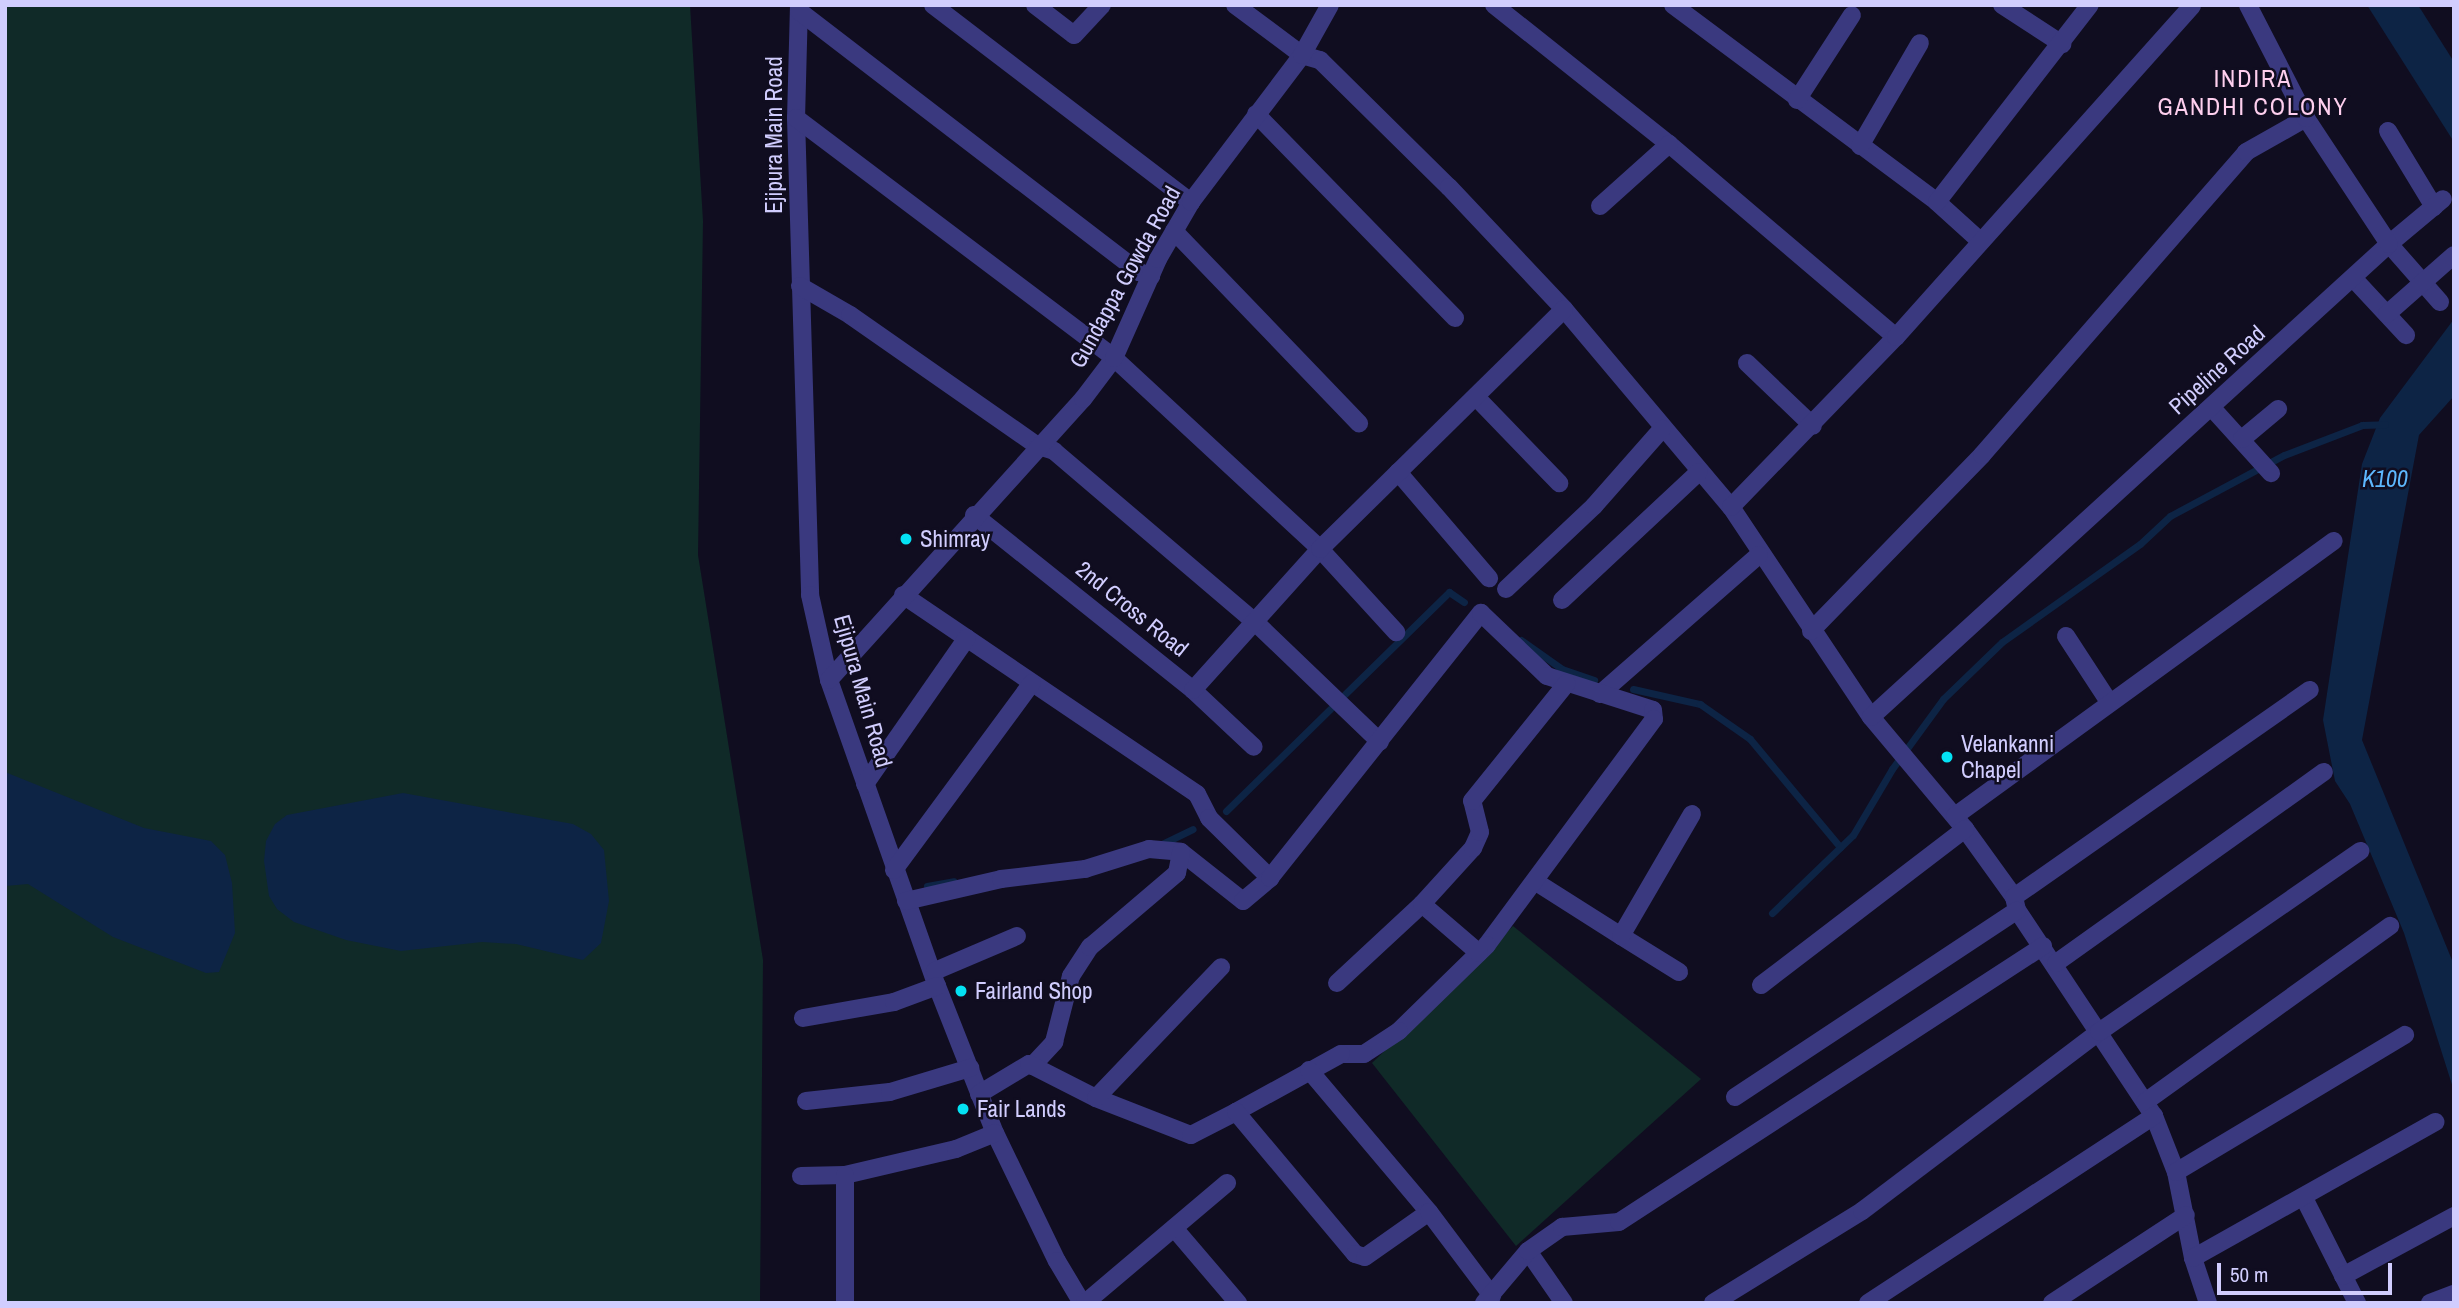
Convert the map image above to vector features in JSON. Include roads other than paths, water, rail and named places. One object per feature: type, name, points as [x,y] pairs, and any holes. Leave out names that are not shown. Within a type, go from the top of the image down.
[{"type":"street","points":[[933,5],[1191,202]]},
{"type":"street","points":[[1035,5],[1074,34],[1102,5]]},
{"type":"street","points":[[1235,5],[1302,55],[1320,60],[1564,309],[1731,508],[1759,555],[1871,716],[1960,822],[2056,963],[2150,1109],[2176,1172],[2193,1258],[2208,1303]]},
{"type":"street","name":"Gundappa Gowda Road","points":[[828,680],[974,515],[1083,399],[1114,358],[1151,276],[1191,202],[1302,55],[1330,5]]},
{"type":"street","points":[[1494,5],[1669,144],[1896,337]]},
{"type":"street","points":[[1673,5],[1937,202],[1979,240]]},
{"type":"street","points":[[2002,5],[2062,44]]},
{"type":"street","points":[[1937,202],[2090,5]]},
{"type":"street","points":[[2248,5],[2306,118],[2389,244],[2440,302]]},
{"type":"street","points":[[1731,508],[1896,337],[1979,240],[2192,6]]},
{"type":"street","points":[[799,8],[1139,272],[1151,276]]},
{"type":"street","name":"Ejipura Main Road","points":[[799,8],[796,118],[810,595],[828,680],[894,870],[995,1133],[1056,1261],[1084,1303]]},
{"type":"street","points":[[1797,100],[1852,15]]},
{"type":"street","points":[[1860,146],[1920,43]]},
{"type":"street","points":[[1256,114],[1455,318]]},
{"type":"street","points":[[796,118],[1114,358],[1320,549],[1396,632]]},
{"type":"street","points":[[1811,631],[1982,455],[2246,152],[2306,118]]},
{"type":"street","name":"Pipeline Road","points":[[1871,716],[2389,244],[2438,203],[2388,131]]},
{"type":"street","points":[[1600,206],[1669,144]]},
{"type":"street","points":[[1174,231],[1359,423]]},
{"type":"street","points":[[2387,314],[2454,255]]},
{"type":"street","points":[[2353,278],[2406,335]]},
{"type":"street","points":[[800,286],[850,315],[1038,446],[1054,451],[1255,622],[1380,742]]},
{"type":"street","points":[[1194,690],[1320,549],[1564,309]]},
{"type":"street","points":[[1747,363],[1813,426]]},
{"type":"street","points":[[1476,397],[1559,484]]},
{"type":"street","points":[[2212,408],[2271,473]]},
{"type":"street","points":[[2242,439],[2278,409]]},
{"type":"street","points":[[1506,589],[1594,506],[1662,429]]},
{"type":"street","points":[[1398,472],[1489,578]]},
{"type":"street","points":[[1562,600],[1699,472]]},
{"type":"street","name":"2nd Cross Road","points":[[974,515],[1194,690],[1254,747]]},
{"type":"street","points":[[1761,985],[2109,702],[2334,541]]},
{"type":"street","points":[[1600,695],[1759,555]]},
{"type":"street","points":[[903,595],[1197,794],[1209,818],[1270,878]]},
{"type":"street","points":[[906,901],[1001,879],[1085,869],[1149,849],[1181,852],[1240,901],[1270,878],[1486,608],[1546,676],[1653,710],[1654,719],[1536,883],[1479,953],[1399,1031],[1364,1054],[1341,1055],[1191,1135],[1096,1098],[1024,1064],[979,1094]]},
{"type":"street","points":[[2066,636],[2109,702]]},
{"type":"street","points":[[865,784],[967,638]]},
{"type":"street","points":[[894,870],[1032,683]]},
{"type":"street","points":[[1337,983],[1422,904],[1476,840],[1480,832],[1472,801],[1566,683]]},
{"type":"street","points":[[1735,1097],[2016,904],[2310,690]]},
{"type":"street","points":[[2056,963],[2324,772]]},
{"type":"street","points":[[1621,936],[1692,814]]},
{"type":"street","points":[[1713,1303],[1862,1211],[2099,1032],[2360,850]]},
{"type":"street","points":[[1032,1066],[1054,1042],[1071,976],[1090,947],[1177,873],[1181,852]]},
{"type":"street","points":[[1536,883],[1679,972]]},
{"type":"street","points":[[1422,904],[1479,953]]},
{"type":"street","points":[[1868,1303],[2150,1109],[2390,926]]},
{"type":"street","points":[[803,1018],[894,1002],[1017,936]]},
{"type":"street","points":[[1309,1070],[1429,1213],[1488,1299],[1528,1251],[1562,1227],[1619,1222],[2043,946]]},
{"type":"street","points":[[1096,1098],[1222,967]]},
{"type":"street","points":[[2176,1172],[2405,1035]]},
{"type":"street","points":[[806,1101],[890,1092],[970,1068]]},
{"type":"street","points":[[1236,1112],[1358,1256],[1365,1257],[1429,1213]]},
{"type":"street","points":[[2193,1258],[2435,1122]]},
{"type":"street","points":[[801,1177],[845,1175],[956,1149],[995,1133]]},
{"type":"street","points":[[845,1175],[845,1303]]},
{"type":"street","points":[[1084,1303],[1227,1183]]},
{"type":"street","points":[[2304,1198],[2357,1303]]},
{"type":"street","points":[[2052,1303],[2186,1215]]},
{"type":"street","points":[[2343,1276],[2454,1216]]},
{"type":"street","points":[[1174,1228],[1238,1303]]},
{"type":"street","points":[[1528,1251],[1564,1303]]},
{"type":"street","points":[[2430,1303],[2454,1294]]},
{"type":"water","points":[[2367,5],[2418,5],[2454,62],[2454,142]]},
{"type":"water","name":"K100","points":[[2454,319],[2454,396],[2419,435],[2362,740],[2454,965],[2454,1091],[2404,933],[2350,804],[2335,781],[2323,720],[2362,464],[2380,418]]},
{"type":"water","points":[[5,772],[144,828],[211,841],[225,855],[232,883],[235,933],[219,972],[206,973],[113,937],[28,884],[5,886]]},
{"type":"water","points":[[403,793],[573,824],[591,834],[604,850],[609,901],[601,943],[583,960],[516,944],[482,942],[401,951],[346,940],[294,922],[277,909],[269,896],[264,861],[266,841],[275,824],[287,815]]},
{"type":"waterway","points":[[1772,913],[1853,835],[1892,769],[1943,699],[2002,642],[2140,544],[2170,516],[2284,455],[2362,425],[2385,424]]},
{"type":"waterway","points":[[1345,694],[1449,592],[1464,602]]},
{"type":"waterway","points":[[1521,640],[1562,669],[1594,680]]},
{"type":"waterway","points":[[1633,689],[1700,704],[1750,739],[1840,847]]},
{"type":"waterway","points":[[1226,811],[1330,709]]},
{"type":"waterway","points":[[1162,844],[1193,829]]},
{"type":"waterway","points":[[927,886],[954,881]]},
{"type":"place","name":"Shimray","points":[[906,539]]},
{"type":"place","name":"Velankanni Chapel","points":[[1947,757]]},
{"type":"place","name":"Fairland Shop","points":[[961,991]]},
{"type":"place","name":"Fair Lands","points":[[963,1109]]},
{"type":"district","name":"INDIRA GANDHI COLONY","points":[[2253,93]]}]
